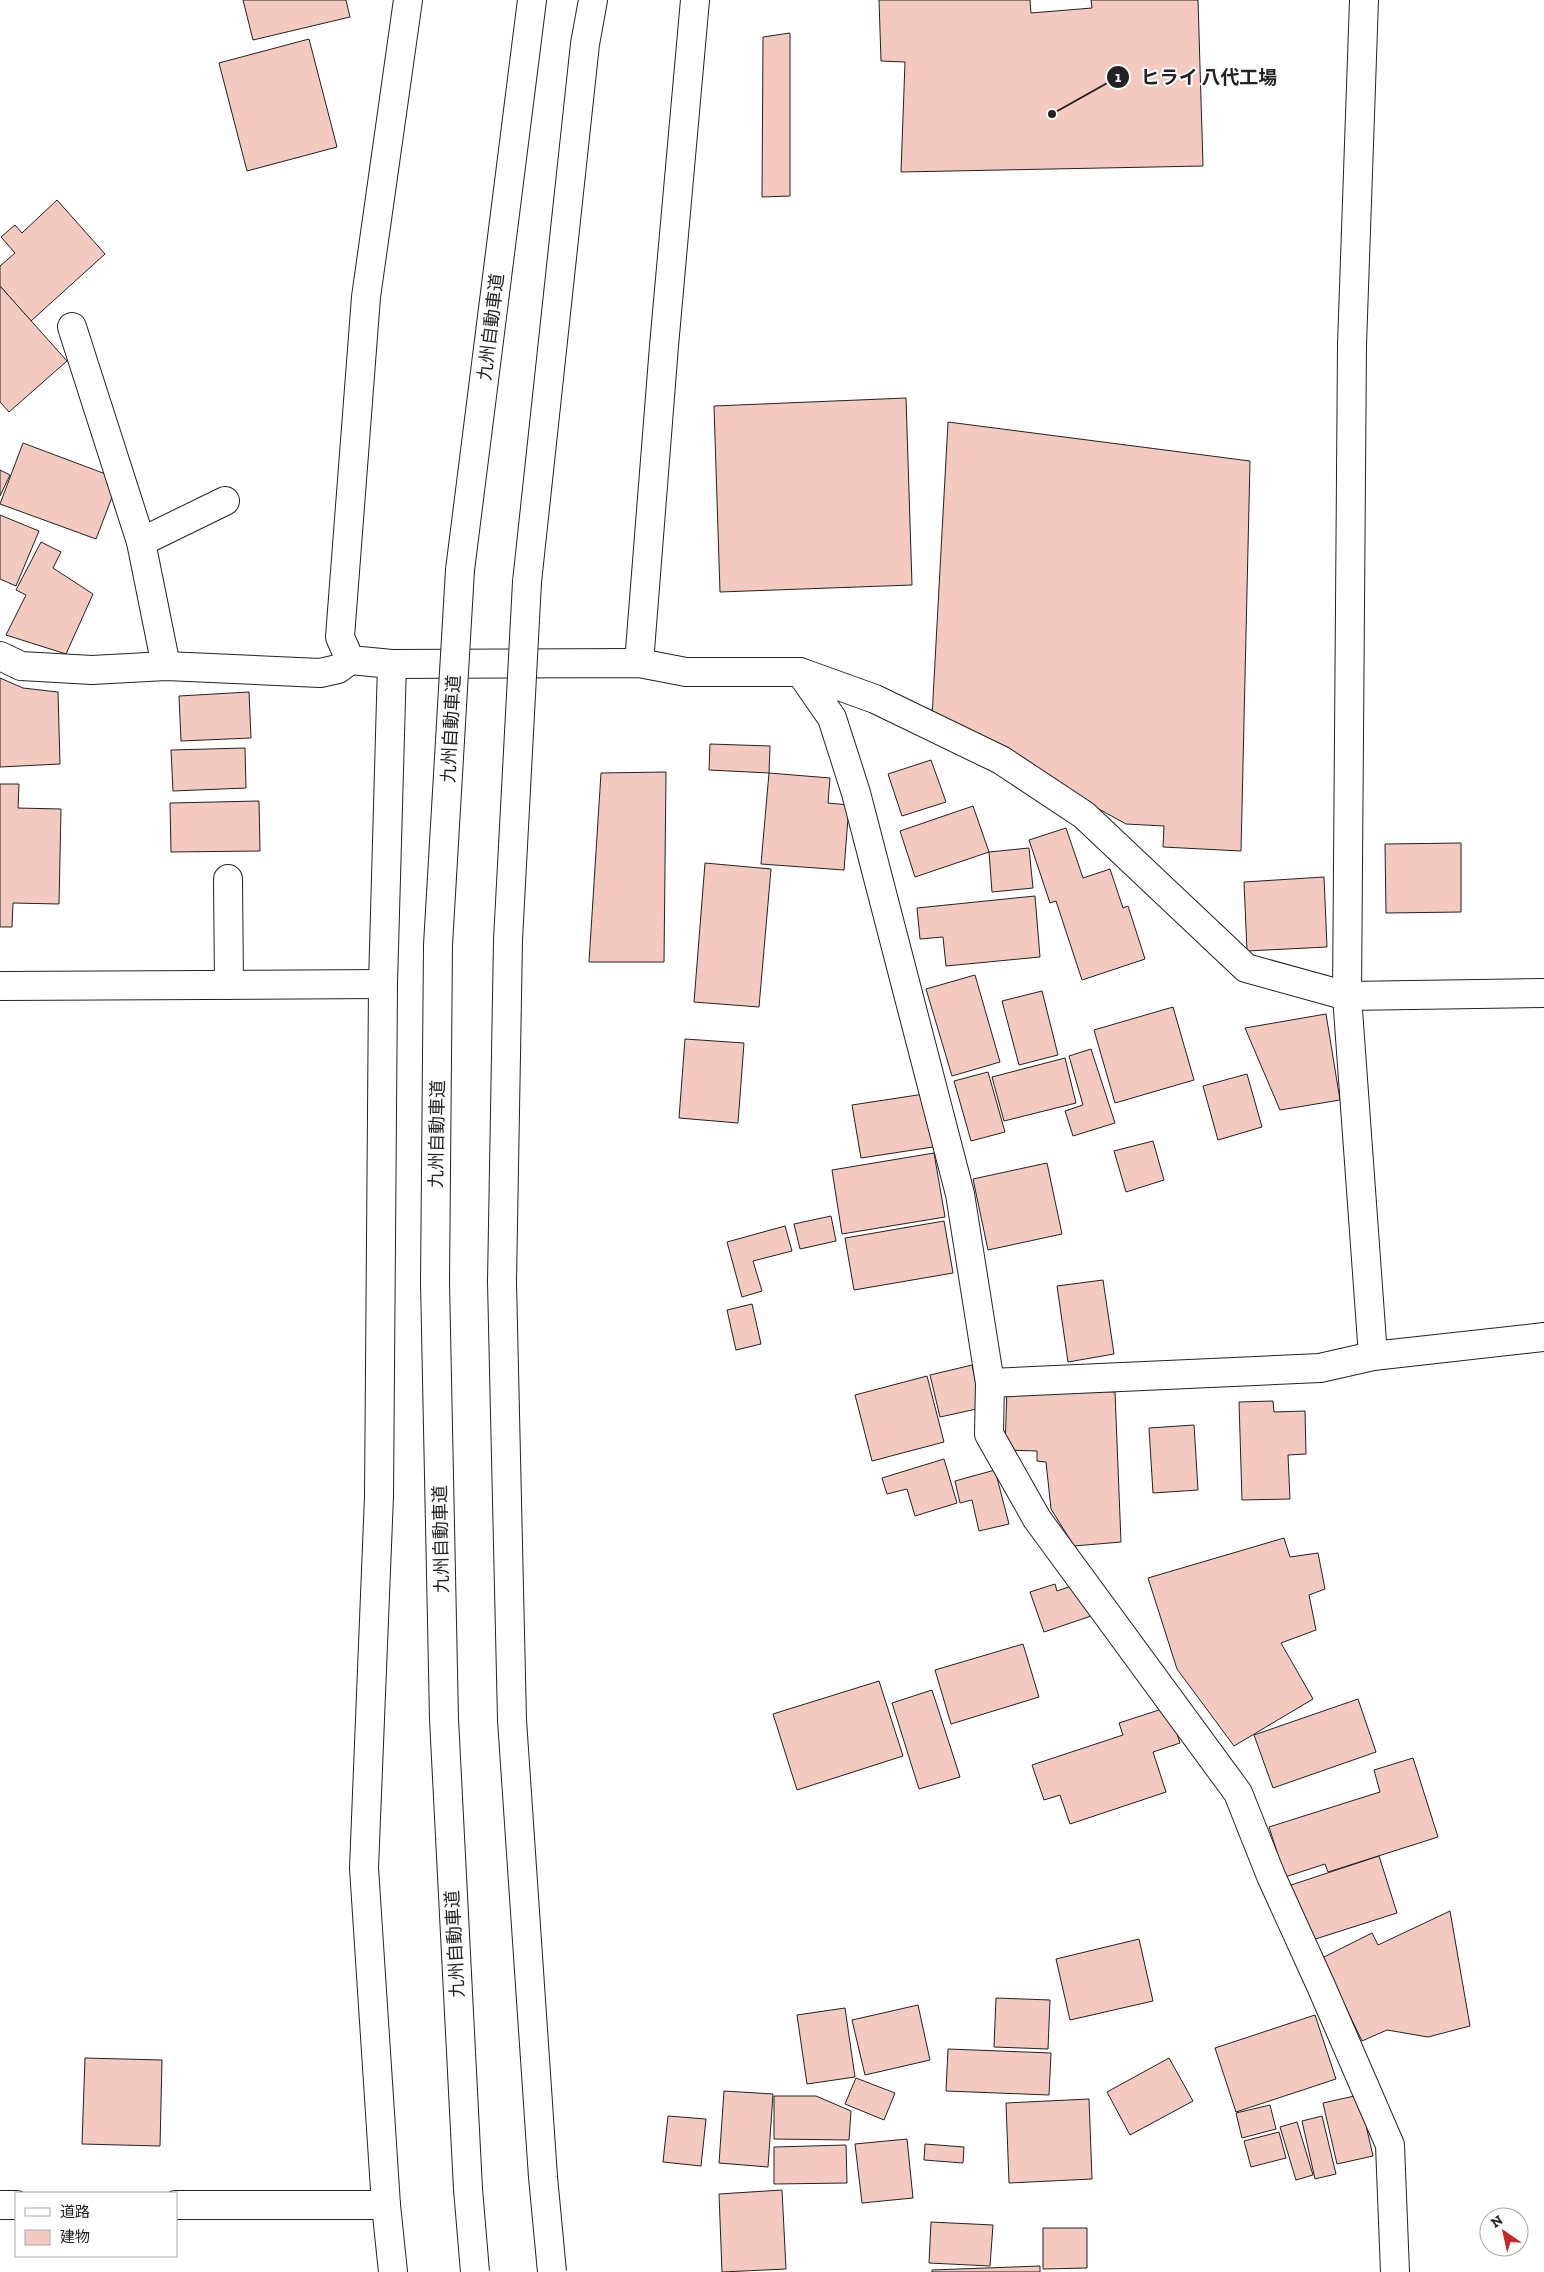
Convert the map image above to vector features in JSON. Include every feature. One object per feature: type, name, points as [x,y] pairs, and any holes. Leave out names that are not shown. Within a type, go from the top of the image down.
[{"type":"main road","points":[[350,660],[340,637],[366,297],[408,0]]},
{"type":"main road","name":"九州自動車道","points":[[475,2272],[468,2189],[444,1719],[435,1282],[438,945],[460,570],[532,0]]},
{"type":"main road","points":[[552,2272],[543,2177],[512,1720],[502,1282],[508,940],[527,582],[584,54],[593,0]]},
{"type":"main road","points":[[639,663],[664,336],[695,0]]},
{"type":"main road","points":[[1364,0],[1352,345],[1347,996],[1373,1356]]},
{"type":"main road","points":[[72,327],[141,542],[166,666]]},
{"type":"main road","points":[[141,542],[225,501]]},
{"type":"main road","points":[[0,656],[21,666],[92,670],[166,666],[320,673],[338,669],[350,660],[392,664],[639,663],[686,672],[800,672],[875,699],[1001,760],[1084,815],[1246,968],[1347,996],[1544,993]]},
{"type":"main road","points":[[392,664],[382,984],[379,1496],[364,1868],[386,2205],[393,2272]]},
{"type":"main road","points":[[800,672],[832,718],[868,837],[960,1194],[990,1384],[989,1434],[1037,1519],[1238,1793],[1271,1876],[1390,2145],[1395,2272]]},
{"type":"main road","points":[[228,879],[229,985]]},
{"type":"main road","points":[[0,986],[382,984]]},
{"type":"main road","points":[[990,1384],[1320,1368],[1373,1356],[1544,1337]]},
{"type":"main road","points":[[543,2177],[558,2272]]},
{"type":"main road","points":[[0,2205],[15,2205]]},
{"type":"main road","points":[[178,2205],[386,2205]]},
{"type":"building","points":[[243,0],[346,0],[350,17],[253,40]]},
{"type":"building","points":[[879,0],[1030,0],[1031,13],[1092,8],[1091,0],[1198,0],[1203,166],[901,172],[905,62],[881,61]]},
{"type":"building","points":[[790,33],[790,196],[762,197],[763,37]]},
{"type":"building","points":[[309,39],[337,147],[247,171],[219,63]]},
{"type":"building","points":[[57,200],[105,254],[31,321],[0,286],[0,266],[15,253],[1,237],[15,225],[22,233]]},
{"type":"building","points":[[0,286],[67,361],[9,412],[0,402]]},
{"type":"building","points":[[906,398],[912,585],[720,592],[714,406]]},
{"type":"building","points":[[948,422],[1250,461],[1241,851],[1163,847],[1164,826],[1126,824],[932,717]]},
{"type":"building","points":[[23,443],[119,479],[96,539],[0,504]]},
{"type":"building","points":[[0,470],[10,475],[0,496]]},
{"type":"building","points":[[0,515],[39,531],[16,586],[0,579]]},
{"type":"building","points":[[41,542],[61,552],[53,568],[93,594],[66,654],[6,635],[26,595],[16,590]]},
{"type":"building","points":[[0,678],[23,688],[58,692],[60,764],[0,767]]},
{"type":"building","points":[[249,692],[251,738],[181,741],[179,696]]},
{"type":"building","points":[[710,744],[770,746],[769,773],[709,770]]},
{"type":"building","points":[[245,748],[246,788],[173,791],[171,750]]},
{"type":"building","points":[[931,760],[946,802],[902,816],[888,774]]},
{"type":"building","points":[[666,772],[664,962],[589,962],[601,773]]},
{"type":"building","points":[[769,773],[830,778],[828,803],[849,805],[844,870],[761,864]]},
{"type":"building","points":[[0,784],[19,784],[18,808],[61,809],[59,904],[13,903],[12,927],[0,927]]},
{"type":"building","points":[[259,801],[260,851],[171,852],[170,803]]},
{"type":"building","points":[[973,806],[989,852],[915,877],[900,831]]},
{"type":"building","points":[[1066,828],[1083,878],[1110,869],[1123,908],[1128,906],[1145,959],[1082,980],[1056,901],[1050,903],[1029,840]]},
{"type":"building","points":[[1461,843],[1461,912],[1386,913],[1385,844]]},
{"type":"building","points":[[1029,848],[1033,888],[992,892],[989,852]]},
{"type":"building","points":[[705,863],[771,869],[759,1007],[694,1002]]},
{"type":"building","points":[[1324,877],[1327,947],[1247,951],[1244,882]]},
{"type":"building","points":[[1035,896],[1040,957],[946,966],[943,937],[920,939],[917,908]]},
{"type":"building","points":[[975,975],[1000,1062],[952,1076],[926,989]]},
{"type":"building","points":[[1042,991],[1058,1055],[1019,1065],[1002,1001]]},
{"type":"building","points":[[1173,1007],[1194,1080],[1115,1103],[1094,1030]]},
{"type":"building","points":[[1326,1014],[1340,1100],[1280,1110],[1245,1028]]},
{"type":"building","points":[[685,1039],[744,1043],[738,1123],[679,1118]]},
{"type":"building","points":[[1091,1049],[1115,1123],[1073,1136],[1065,1111],[1083,1105],[1069,1056]]},
{"type":"building","points":[[1065,1058],[1076,1103],[1004,1121],[992,1077]]},
{"type":"building","points":[[988,1072],[1005,1132],[971,1141],[954,1081]]},
{"type":"building","points":[[1247,1074],[1262,1127],[1218,1140],[1203,1086]]},
{"type":"building","points":[[924,1094],[933,1147],[861,1158],[852,1105]]},
{"type":"building","points":[[1153,1141],[1164,1180],[1126,1192],[1114,1151]]},
{"type":"building","points":[[934,1153],[945,1217],[842,1234],[832,1170]]},
{"type":"building","points":[[1047,1163],[1062,1234],[988,1250],[973,1179]]},
{"type":"building","points":[[831,1216],[836,1241],[800,1249],[794,1224]]},
{"type":"building","points":[[944,1221],[953,1273],[854,1290],[845,1238]]},
{"type":"building","points":[[785,1226],[792,1251],[753,1261],[762,1291],[742,1297],[727,1242]]},
{"type":"building","points":[[1103,1280],[1114,1354],[1068,1362],[1057,1286]]},
{"type":"building","points":[[752,1304],[761,1344],[736,1350],[727,1310]]},
{"type":"building","points":[[972,1365],[981,1408],[940,1417],[930,1375]]},
{"type":"building","points":[[927,1376],[944,1442],[872,1461],[855,1395]]},
{"type":"building","points":[[1007,1388],[1115,1392],[1121,1542],[1074,1546],[1051,1509],[1046,1462],[1037,1461],[1037,1451],[1005,1450]]},
{"type":"building","points":[[1273,1401],[1274,1412],[1305,1411],[1306,1454],[1288,1455],[1290,1499],[1242,1500],[1239,1402]]},
{"type":"building","points":[[1194,1425],[1198,1490],[1153,1493],[1149,1428]]},
{"type":"building","points":[[944,1459],[957,1503],[915,1516],[907,1489],[887,1494],[882,1478]]},
{"type":"building","points":[[995,1470],[1009,1524],[979,1531],[972,1500],[960,1503],[955,1481]]},
{"type":"building","points":[[1284,1538],[1290,1557],[1318,1553],[1325,1589],[1309,1595],[1316,1630],[1281,1643],[1313,1699],[1234,1746],[1177,1669],[1148,1578]]},
{"type":"building","points":[[1086,1581],[1097,1614],[1044,1632],[1030,1592],[1055,1584],[1057,1591]]},
{"type":"building","points":[[1023,1644],[1039,1697],[951,1724],[935,1670]]},
{"type":"building","points":[[879,1681],[903,1756],[797,1790],[773,1714]]},
{"type":"building","points":[[932,1690],[960,1777],[919,1789],[892,1703]]},
{"type":"building","points":[[1358,1699],[1376,1752],[1273,1788],[1254,1735]]},
{"type":"building","points":[[1168,1707],[1180,1743],[1153,1752],[1166,1792],[1070,1824],[1060,1795],[1044,1800],[1032,1765],[1123,1735],[1119,1723]]},
{"type":"building","points":[[1413,1758],[1438,1837],[1328,1872],[1325,1864],[1285,1877],[1269,1827],[1380,1792],[1374,1770]]},
{"type":"building","points":[[1379,1856],[1397,1913],[1306,1942],[1288,1886]]},
{"type":"building","points":[[1450,1911],[1470,2026],[1428,2037],[1387,2030],[1362,2041],[1322,1958],[1372,1933],[1378,1945]]},
{"type":"building","points":[[1139,1939],[1153,2001],[1070,2020],[1056,1959]]},
{"type":"building","points":[[996,1998],[1050,2000],[1048,2049],[994,2047]]},
{"type":"building","points":[[918,2005],[930,2060],[865,2075],[852,2020]]},
{"type":"building","points":[[845,2008],[855,2077],[807,2084],[797,2015]]},
{"type":"building","points":[[1315,2015],[1336,2079],[1236,2112],[1215,2048]]},
{"type":"building","points":[[948,2049],[1051,2053],[1049,2095],[946,2091]]},
{"type":"building","points":[[85,2058],[162,2060],[160,2146],[82,2144]]},
{"type":"building","points":[[1169,2058],[1193,2101],[1130,2135],[1107,2092]]},
{"type":"building","points":[[856,2078],[895,2093],[884,2120],[845,2104]]},
{"type":"building","points":[[724,2091],[773,2094],[768,2167],[719,2163]]},
{"type":"building","points":[[1359,2095],[1373,2156],[1337,2164],[1323,2103]]},
{"type":"building","points":[[774,2096],[816,2096],[851,2111],[849,2140],[774,2139]]},
{"type":"building","points":[[1089,2099],[1092,2179],[1009,2183],[1006,2103]]},
{"type":"building","points":[[1270,2105],[1276,2129],[1242,2138],[1236,2113]]},
{"type":"building","points":[[668,2116],[706,2119],[701,2166],[663,2162]]},
{"type":"building","points":[[1322,2116],[1336,2174],[1315,2179],[1302,2121]]},
{"type":"building","points":[[1297,2122],[1313,2175],[1296,2180],[1280,2127]]},
{"type":"building","points":[[1279,2132],[1286,2158],[1251,2167],[1244,2141]]},
{"type":"building","points":[[907,2139],[913,2198],[862,2203],[855,2144]]},
{"type":"building","points":[[925,2144],[964,2147],[963,2163],[924,2160]]},
{"type":"building","points":[[846,2145],[847,2183],[774,2184],[774,2147]]},
{"type":"building","points":[[782,2190],[786,2269],[722,2272],[719,2194]]},
{"type":"building","points":[[931,2222],[993,2225],[990,2266],[929,2263]]},
{"type":"building","points":[[1043,2228],[1087,2228],[1087,2268],[1043,2269]]},
{"type":"building","points":[[1040,2266],[1040,2272],[932,2272],[932,2270]]},
{"type":"place","name":"ヒライ 八代工場","points":[[1052,114]]}]
